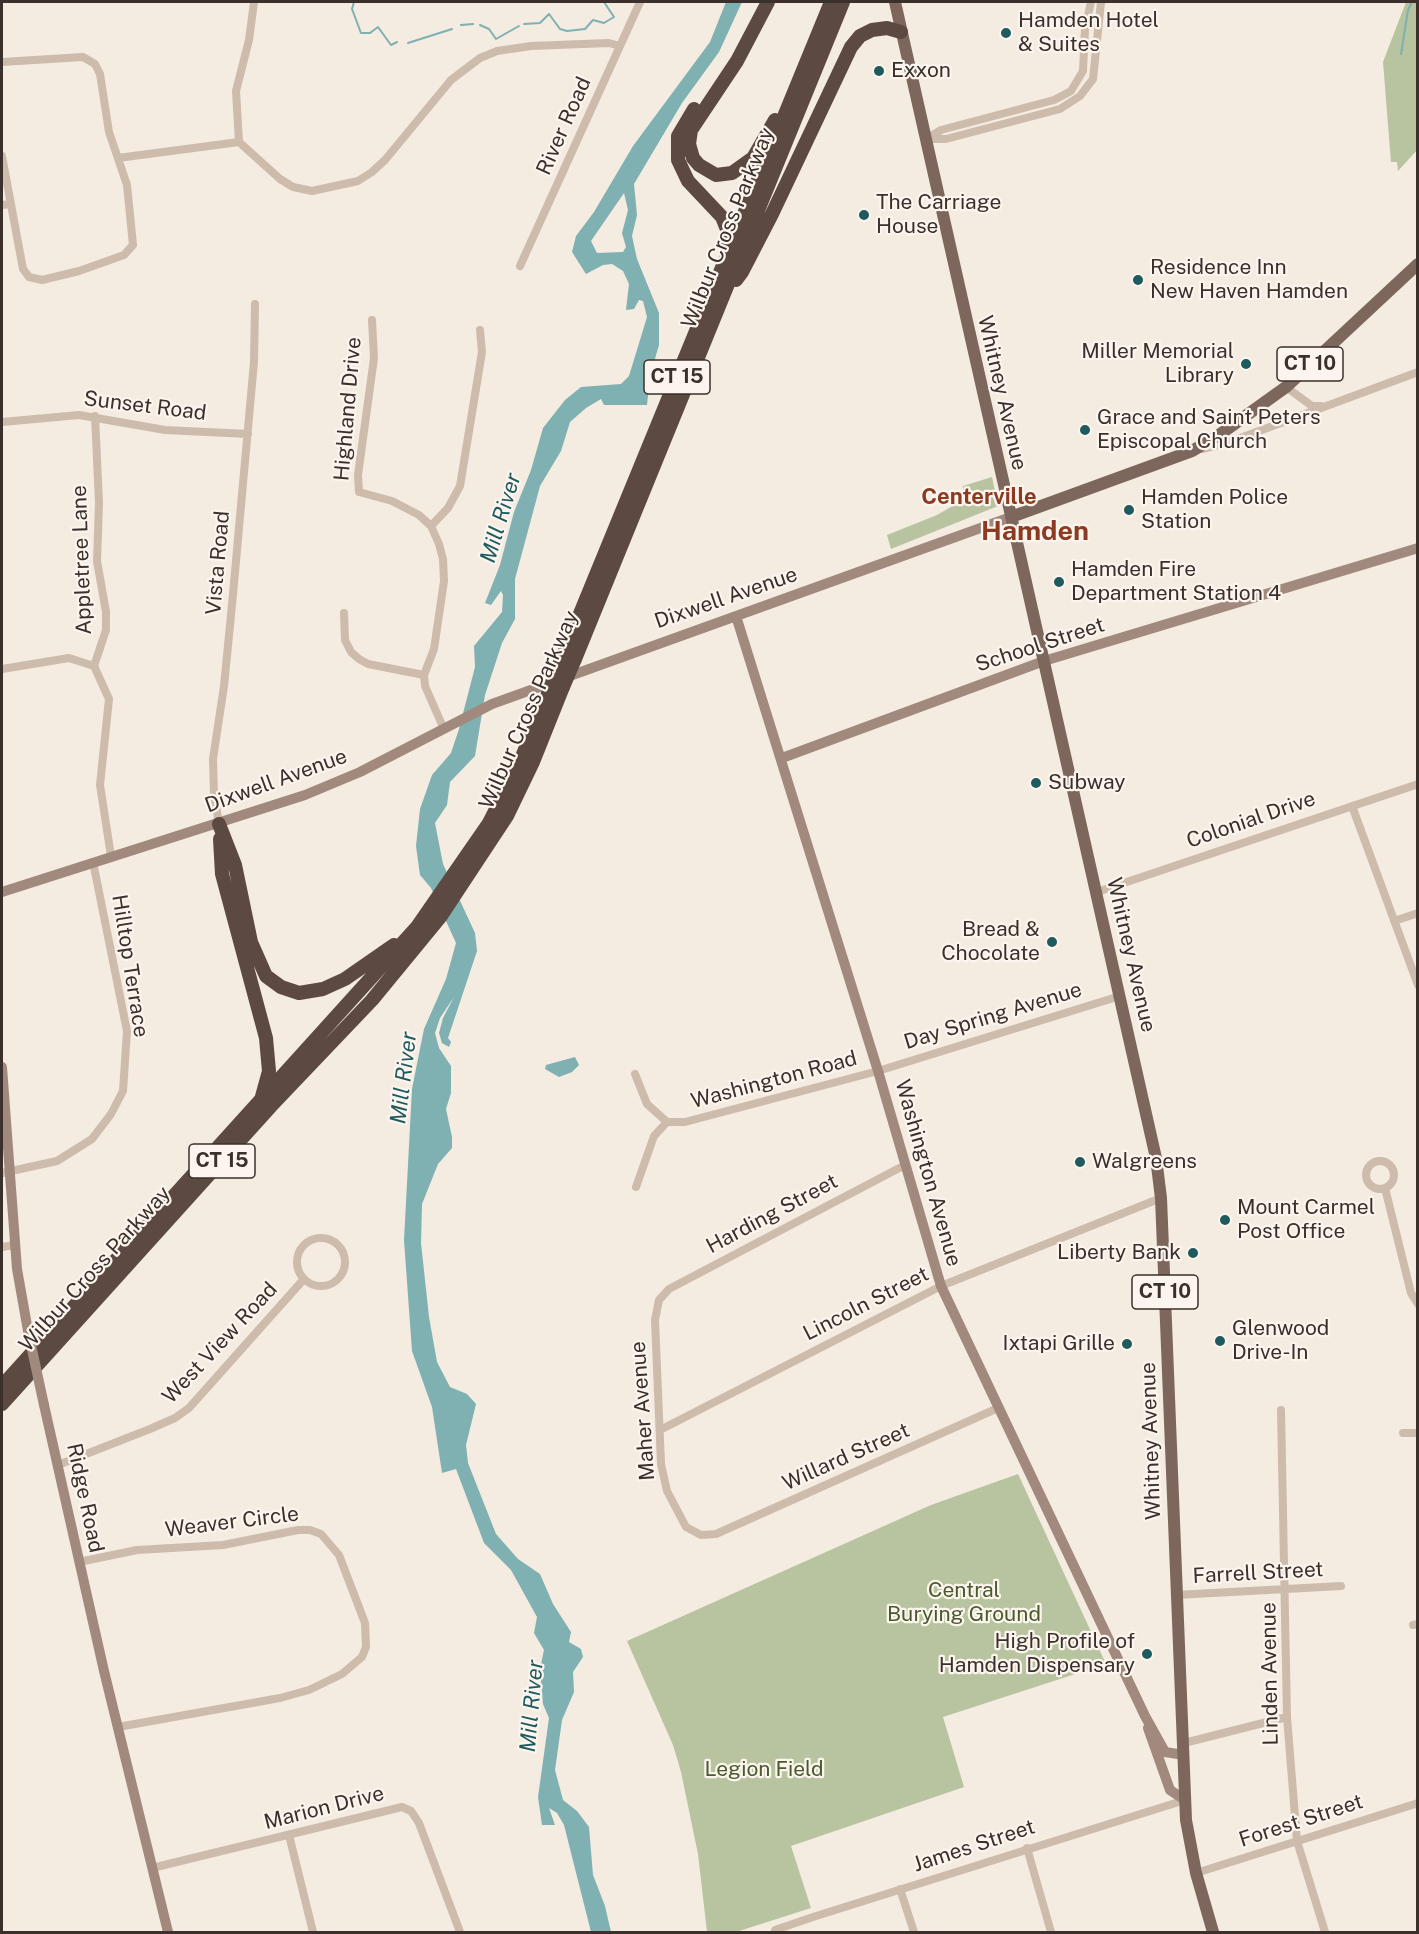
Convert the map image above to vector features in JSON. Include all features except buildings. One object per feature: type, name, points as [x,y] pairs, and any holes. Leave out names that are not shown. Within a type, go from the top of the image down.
[{"type":"highway","points":[[723,265],[728,242],[726,225],[717,210],[688,181],[682,171],[678,160],[678,136],[683,124],[735,46],[758,2]]},
{"type":"highway","points":[[768,2],[737,61],[691,130],[689,144],[693,158],[706,171],[716,175],[732,174],[746,165],[761,144],[783,104],[796,88]]},
{"type":"highway","name":"Wilbur Cross Parkway","points":[[2,1386],[417,927],[489,823],[519,764],[831,2]]},
{"type":"highway","name":"Wilbur Cross Parkway","points":[[2,1404],[271,1106],[372,1000],[459,893],[507,816],[533,762],[843,2]]},
{"type":"highway","points":[[725,294],[742,272],[851,47],[860,36],[872,30],[887,28],[901,32]]},
{"type":"highway","points":[[219,824],[235,865],[250,942],[266,976],[281,987],[299,993],[322,989],[365,965],[417,927]]},
{"type":"highway","points":[[219,824],[222,874],[266,1038],[268,1071],[260,1103]]},
{"type":"main road","name":"Whitney Avenue","points":[[895,2],[1153,1142],[1161,1198],[1185,1800],[1189,1840],[1213,1932]]},
{"type":"main road","name":"Dixwell Avenue","points":[[1011,517],[1192,451],[1219,435],[1286,387],[1418,264]]},
{"type":"street","points":[[254,2],[249,40],[236,91],[239,142],[259,163],[293,187],[312,191],[358,181],[385,160],[451,80],[480,58],[497,51],[531,46],[609,43],[620,46]]},
{"type":"street","name":"River Road","points":[[520,266],[640,2]]},
{"type":"street","points":[[926,139],[934,133],[1064,96],[1078,82],[1083,71],[1085,28],[1091,2]]},
{"type":"street","points":[[926,139],[946,139],[1067,106],[1088,87],[1094,71],[1101,2]]},
{"type":"street","points":[[2,62],[83,57],[95,64],[100,74],[109,132],[127,185],[134,235],[133,245],[124,255],[42,280],[29,277],[22,269],[2,156]]},
{"type":"street","points":[[1078,82],[1088,87]]},
{"type":"street","points":[[1047,102],[1049,112]]},
{"type":"street","points":[[973,122],[975,131]]},
{"type":"street","points":[[118,158],[239,142]]},
{"type":"street","points":[[2,205],[11,204]]},
{"type":"street","name":"Vista Road","points":[[219,824],[214,794],[213,759],[225,686],[255,362],[255,304]]},
{"type":"street","name":"Highland Drive","points":[[372,320],[374,358],[358,475],[359,492],[405,507],[431,526]]},
{"type":"street","points":[[443,727],[425,686],[424,675],[434,649],[444,580],[443,559],[431,526],[448,508],[460,486],[482,352],[480,330]]},
{"type":"street","points":[[1192,451],[1224,444],[1418,372]]},
{"type":"street","points":[[1286,387],[1312,406],[1322,406]]},
{"type":"street","name":"Sunset Road","points":[[2,422],[68,414],[95,416],[165,430],[248,434]]},
{"type":"street","name":"Appletree Lane","points":[[94,666],[106,630],[106,612],[97,561],[99,503],[95,416]]},
{"type":"street","name":"Dixwell Avenue","points":[[2,892],[219,824],[334,784],[486,706],[1011,517]]},
{"type":"street","name":"School Street","points":[[782,758],[1044,661],[1418,548]]},
{"type":"street","points":[[344,613],[345,640],[351,652],[359,659],[384,668],[424,675]]},
{"type":"street","name":"Washington Avenue","points":[[735,616],[782,758],[941,1286],[1145,1716],[1165,1752],[1184,1749]]},
{"type":"street","points":[[2,669],[69,658],[94,666],[109,699],[100,785],[102,815],[111,856]]},
{"type":"street","name":"Colonial Drive","points":[[1096,892],[1418,784]]},
{"type":"street","points":[[1352,806],[1418,985]]},
{"type":"street","name":"Hilltop Terrace","points":[[6,1172],[57,1161],[92,1139],[111,1114],[123,1091],[127,1031],[93,862]]},
{"type":"street","points":[[1394,921],[1418,913]]},
{"type":"street","name":"Day Spring Avenue","points":[[878,1071],[1120,996]]},
{"type":"street","name":"Ridge Road","points":[[2,1066],[6,1172],[28,1331],[79,1562],[168,1932]]},
{"type":"street","name":"Washington Road","points":[[635,1074],[647,1104],[667,1122],[706,1119],[878,1071]]},
{"type":"street","points":[[636,1188],[654,1136],[667,1122]]},
{"type":"street","name":"Harding Street","points":[[659,1300],[669,1288],[905,1165]]},
{"type":"street","points":[[1385,1188],[1411,1293],[1418,1304]]},
{"type":"street","name":"Lincoln Street","points":[[660,1430],[941,1286],[1161,1198]]},
{"type":"street","name":"West View Road","points":[[321,1238],[339,1246],[345,1259],[342,1274],[337,1279],[331,1283],[317,1285],[304,1279],[297,1261],[306,1243],[321,1238]]},
{"type":"street","points":[[2,1247],[15,1245]]},
{"type":"street","name":"West View Road","points":[[58,1465],[150,1429],[175,1418],[189,1408],[304,1279]]},
{"type":"street","name":"Maher Avenue","points":[[659,1300],[655,1320],[661,1473],[667,1491],[686,1527],[707,1536]]},
{"type":"street","name":"Willard Street","points":[[707,1536],[734,1527],[998,1408]]},
{"type":"street","name":"Linden Avenue","points":[[1281,1410],[1287,1589],[1287,1717],[1297,1841],[1325,1932]]},
{"type":"street","points":[[1403,1433],[1418,1433]]},
{"type":"street","name":"Weaver Circle","points":[[79,1562],[137,1550],[223,1545],[298,1530],[310,1530],[321,1534],[339,1555],[364,1623],[366,1647],[362,1657],[342,1674],[309,1690],[280,1698],[118,1727]]},
{"type":"street","name":"Farrell Street","points":[[1176,1595],[1341,1586]]},
{"type":"street","name":"Washington Avenue","points":[[1145,1716],[1170,1790],[1185,1800]]},
{"type":"street","points":[[1184,1749],[1287,1717]]},
{"type":"street","name":"James Street","points":[[775,1931],[1027,1848],[1185,1800]]},
{"type":"street","name":"Forest Street","points":[[1196,1873],[1418,1803]]},
{"type":"street","name":"Marion Drive","points":[[152,1868],[402,1808],[411,1811],[419,1823],[460,1932]]},
{"type":"street","points":[[289,1835],[313,1932]]},
{"type":"street","points":[[1027,1848],[1051,1932]]},
{"type":"street","points":[[900,1889],[914,1932]]},
{"type":"green space","points":[[1406,2],[1417,2],[1418,149],[1398,171],[1397,162],[1391,162],[1383,62]]},
{"type":"green space","points":[[992,477],[998,506],[891,549],[887,535],[937,515],[963,500],[963,486]]},
{"type":"green space","points":[[1018,1474],[1106,1664],[943,1717],[964,1787],[791,1846],[811,1908],[736,1932],[707,1932],[698,1854],[681,1772],[673,1745],[627,1641],[931,1505]]},
{"type":"water","points":[[726,2],[742,2],[719,52],[682,103],[634,184],[637,215],[632,236],[637,259],[659,313],[659,345],[650,376],[647,405],[604,405],[601,399],[570,422],[561,451],[540,486],[515,579],[515,619],[502,643],[485,695],[475,756],[450,782],[447,805],[435,823],[443,864],[475,933],[477,951],[448,1038],[451,1042],[449,1047],[442,1043],[439,1033],[443,1018],[454,997],[440,1018],[435,1033],[439,1048],[451,1066],[451,1093],[446,1109],[452,1148],[438,1164],[422,1204],[421,1243],[429,1317],[437,1362],[450,1387],[467,1394],[476,1404],[466,1445],[468,1463],[496,1534],[518,1559],[540,1574],[553,1604],[571,1632],[569,1642],[581,1649],[583,1657],[573,1672],[574,1692],[562,1720],[555,1770],[563,1800],[577,1811],[589,1827],[593,1875],[605,1906],[611,1932],[591,1932],[564,1825],[557,1813],[549,1808],[555,1825],[542,1825],[538,1797],[549,1718],[543,1704],[540,1669],[544,1650],[534,1633],[537,1617],[511,1570],[484,1543],[456,1469],[442,1473],[432,1407],[412,1351],[404,1240],[412,1089],[424,1029],[446,979],[456,943],[431,888],[420,875],[416,846],[420,809],[432,775],[451,753],[459,729],[475,667],[474,646],[502,612],[503,595],[501,591],[491,605],[485,603],[500,565],[514,512],[531,470],[543,428],[565,400],[581,387],[621,384],[629,376],[647,317],[643,301],[639,300],[634,309],[626,310],[629,284],[623,271],[612,264],[603,265],[586,274],[572,252],[576,236],[594,212],[633,146],[710,42]],"holes":[[[624,193],[628,210],[622,233],[626,247],[623,252],[597,253],[591,241]]]},
{"type":"water","points":[[575,1057],[579,1065],[572,1072],[559,1077],[545,1069],[546,1065]]},
{"type":"waterway","points":[[354,2],[352,9],[361,33],[370,33],[378,27],[391,45],[397,42]]},
{"type":"waterway","points":[[524,24],[540,23],[549,14],[560,29],[567,31],[585,29],[593,20],[604,23],[614,17],[604,2]]},
{"type":"waterway","points":[[1401,54],[1408,10],[1412,2]]},
{"type":"waterway","points":[[461,25],[473,24]]},
{"type":"waterway","points":[[480,25],[489,29],[496,39],[519,26]]},
{"type":"waterway","points":[[408,43],[452,29]]},
{"type":"place","name":"Hamden Hotel & Suites","points":[[1006,33]]},
{"type":"place","name":"Exxon","points":[[879,71]]},
{"type":"place","name":"The Carriage House","points":[[864,215]]},
{"type":"place","name":"Residence Inn New Haven Hamden","points":[[1138,280]]},
{"type":"place","name":"Miller Memorial Library","points":[[1246,364]]},
{"type":"place","name":"Grace and Saint Peters Episcopal Church","points":[[1085,430]]},
{"type":"place","name":"Hamden Police Station","points":[[1129,510]]},
{"type":"place","name":"Hamden Fire Department Station 4","points":[[1059,582]]},
{"type":"place","name":"Subway","points":[[1036,783]]},
{"type":"place","name":"Bread & Chocolate","points":[[1052,942]]},
{"type":"place","name":"Walgreens","points":[[1080,1162]]},
{"type":"place","name":"Mount Carmel Post Office","points":[[1225,1220]]},
{"type":"place","name":"Liberty Bank","points":[[1193,1253]]},
{"type":"place","name":"Glenwood Drive-In","points":[[1220,1341]]},
{"type":"place","name":"Ixtapi Grille","points":[[1127,1344]]},
{"type":"place","name":"High Profile of Hamden Dispensary","points":[[1147,1654]]},
{"type":"district","name":"Centerville","points":[[979,497]]},
{"type":"district","name":"Hamden","points":[[1035,532]]},
{"type":"water label","name":"Mill River","points":[[501,518]]},
{"type":"water label","name":"Mill River","points":[[404,1078]]},
{"type":"water label","name":"Mill River","points":[[532,1706]]},
{"type":"park label","name":"Central Burying Ground","points":[[964,1603]]},
{"type":"park label","name":"Legion Field","points":[[764,1770]]}]
